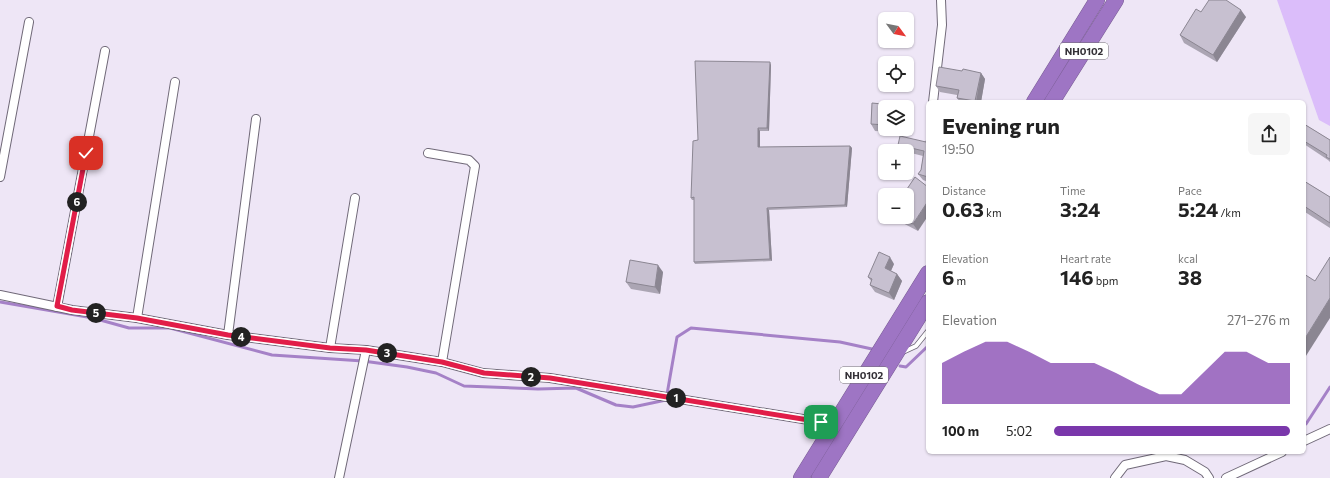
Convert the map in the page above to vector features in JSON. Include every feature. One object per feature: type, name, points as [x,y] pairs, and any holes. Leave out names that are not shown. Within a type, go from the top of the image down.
[{"type":"highway","name":"NH0102","points":[[1035,100],[1097,0]]},
{"type":"highway","name":"NH0102","points":[[1053,100],[1116,0]]},
{"type":"highway","name":"NH0102","points":[[819,478],[839,430],[926,277]]},
{"type":"highway","name":"NH0102","points":[[801,478],[894,357],[926,305]]},
{"type":"street","points":[[933,100],[942,25],[941,0]]},
{"type":"street","points":[[0,178],[29,22]]},
{"type":"street","points":[[57,306],[105,51]]},
{"type":"street","points":[[137,318],[175,82]]},
{"type":"street","points":[[228,335],[256,119]]},
{"type":"street","points":[[428,153],[469,160],[475,166],[442,362]]},
{"type":"street","points":[[330,348],[355,198]]},
{"type":"street","points":[[0,295],[72,310],[137,318],[228,335],[330,348],[365,357],[442,362],[484,373],[550,378],[664,396],[821,422],[839,430]]},
{"type":"street","points":[[339,478],[365,357]]},
{"type":"street","points":[[1306,441],[1330,429]]},
{"type":"street","points":[[1226,478],[1278,454]]},
{"type":"street","points":[[1115,478],[1125,465],[1166,456],[1184,460],[1205,472],[1209,478]]},
{"type":"lane","points":[[894,357],[916,346],[926,334]]},
{"type":"shaded area","points":[[1277,0],[1330,0],[1330,126],[1319,120]]},
{"type":"building","points":[[1209,0],[1226,0],[1241,10],[1213,55],[1180,35],[1196,9],[1201,12]]},
{"type":"building","points":[[695,61],[770,62],[767,128],[758,128],[758,147],[850,146],[845,205],[767,208],[770,259],[694,262],[694,197],[691,198],[693,141],[698,140]]},
{"type":"building","points":[[939,67],[962,71],[963,69],[981,73],[975,100],[957,98],[959,90],[936,86]]},
{"type":"building","points":[[872,103],[878,104],[878,124],[871,124]]},
{"type":"building","points":[[1306,125],[1330,140],[1330,159],[1326,157],[1327,155],[1306,142]]},
{"type":"building","points":[[900,136],[926,142],[926,176],[918,174],[921,170],[924,151],[914,149],[914,144],[898,144]]},
{"type":"building","points":[[915,177],[926,185],[926,204],[914,222],[914,188],[908,188]]},
{"type":"building","points":[[1306,182],[1330,197],[1330,223],[1306,207]]},
{"type":"building","points":[[879,252],[890,257],[885,268],[897,274],[889,293],[870,285],[872,279],[868,277]]},
{"type":"building","points":[[1330,257],[1330,298],[1306,337],[1306,275],[1315,281]]},
{"type":"building","points":[[630,260],[658,265],[655,287],[626,282]]},
{"type":"waterway","points":[[0,302],[93,318],[129,328],[170,328],[272,355],[363,361],[407,367],[436,373],[464,386],[538,389],[576,388],[616,405],[633,407],[666,400],[677,337],[691,328],[840,342],[872,349]]},
{"type":"waterway","points":[[900,366],[906,367],[926,348]]},
{"type":"waterway","points":[[1306,424],[1330,387]]},
{"type":"route","points":[[86,153],[57,306],[72,310],[137,318],[228,335],[330,348],[366,350],[442,362],[484,373],[550,378],[821,422]]}]
